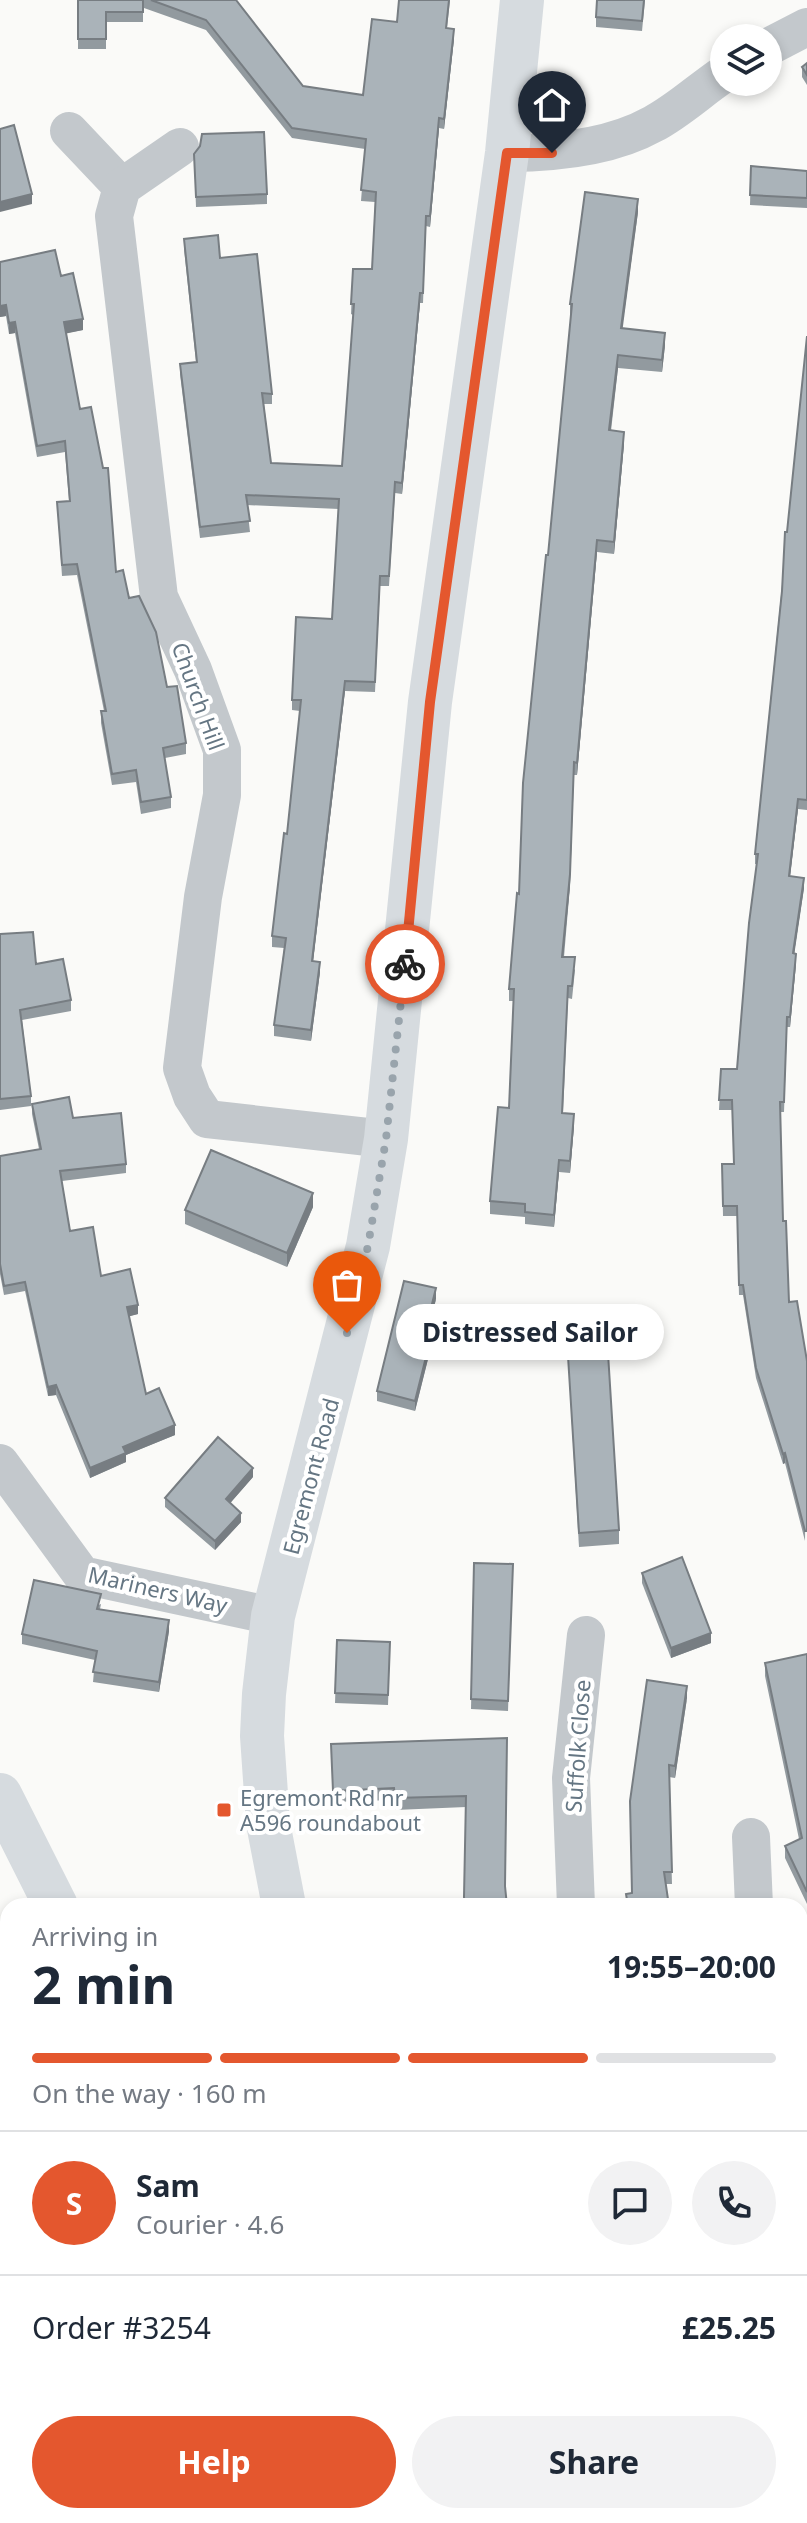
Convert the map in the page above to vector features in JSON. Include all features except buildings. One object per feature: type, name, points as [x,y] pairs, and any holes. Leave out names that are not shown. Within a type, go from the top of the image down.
[{"type":"main road","name":"Egremont Road","points":[[282,1898],[268,1823],[262,1736],[273,1616],[368,1246],[386,1139],[430,702],[507,153],[522,0]]},
{"type":"main road","points":[[0,1795],[52,1898]]},
{"type":"street","points":[[782,40],[807,27]]},
{"type":"street","points":[[507,153],[552,153],[598,144],[652,125],[710,84]]},
{"type":"street","points":[[69,131],[122,187],[180,147]]},
{"type":"street","name":"Church Hill","points":[[122,187],[114,216],[159,597],[193,670],[222,750],[222,795],[203,897],[182,1068],[192,1096],[207,1119],[386,1139]]},
{"type":"street","name":"Mariners Way","points":[[0,1463],[82,1575],[273,1616]]},
{"type":"street","name":"Suffolk Close","points":[[576,1898],[571,1778],[586,1635]]},
{"type":"street","points":[[751,1837],[754,1898]]},
{"type":"way so far","points":[[347,1333],[368,1246],[386,1139],[405,964]]},
{"type":"place","name":"Distressed Sailor","points":[[347,1333]]},
{"type":"place","name":"Egremont Rd nr A596 roundabout","points":[[224,1810]]},
{"type":"route","points":[[405,964],[430,702],[507,153],[552,153]]}]
